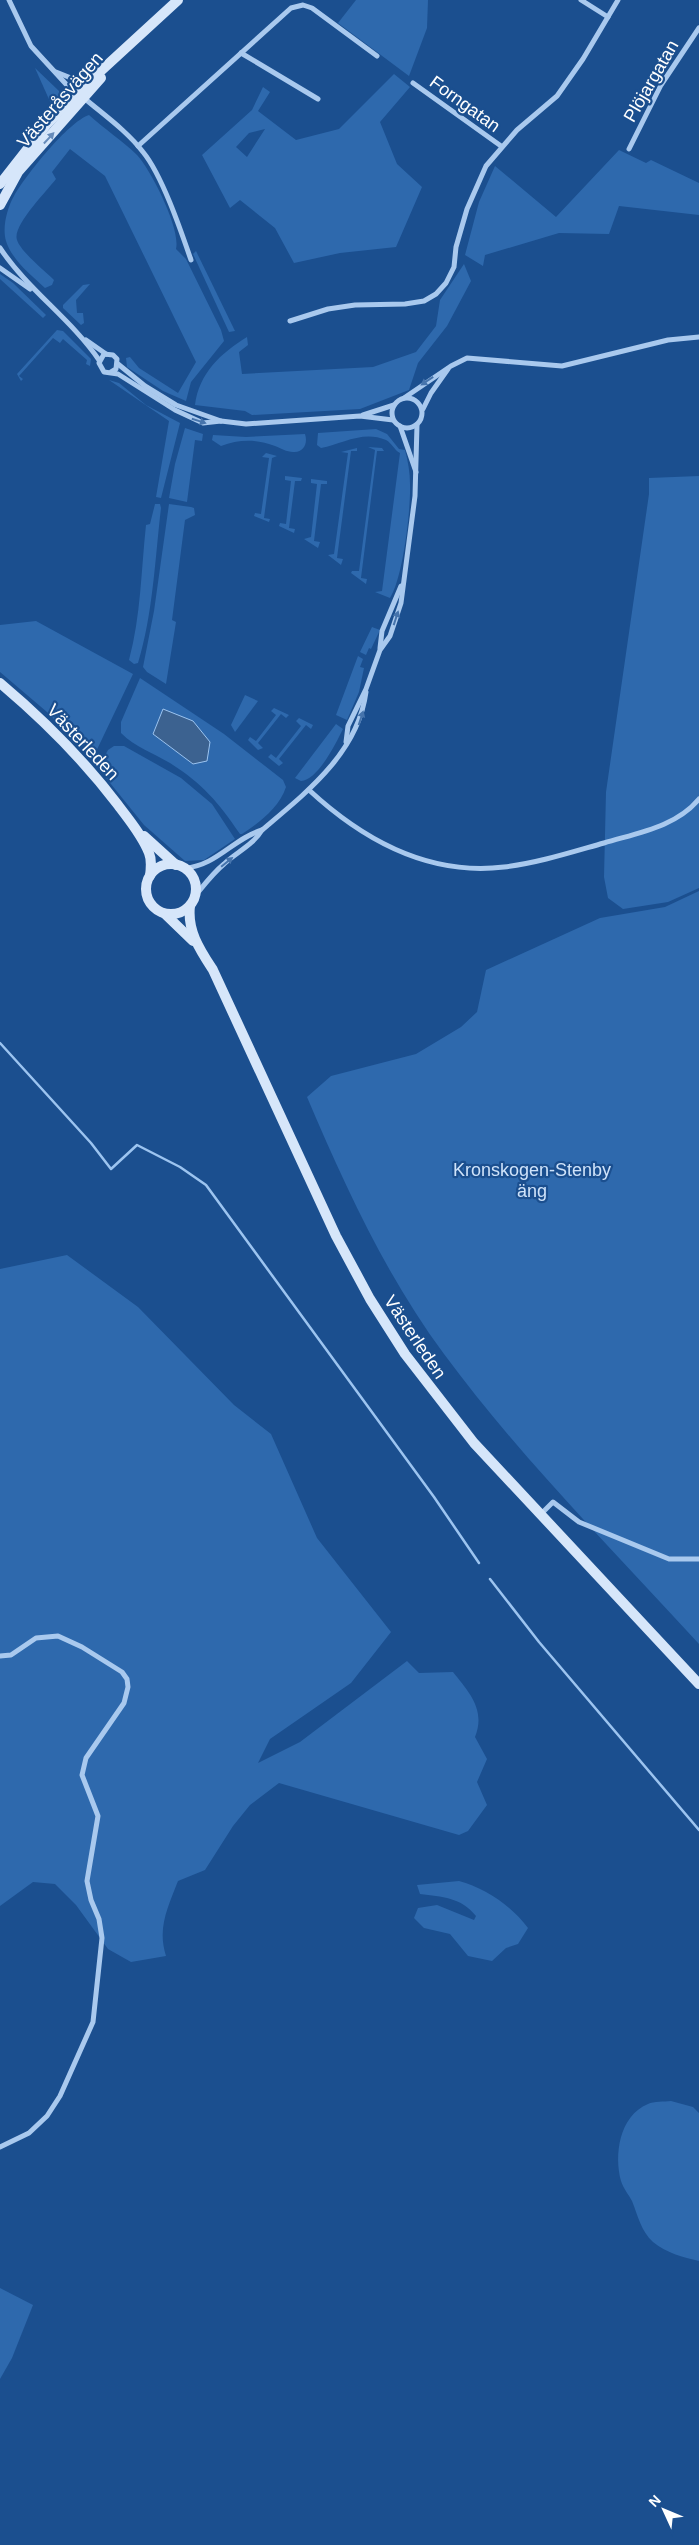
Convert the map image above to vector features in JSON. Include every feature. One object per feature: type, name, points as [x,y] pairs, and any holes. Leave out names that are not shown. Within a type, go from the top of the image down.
[{"type":"main road","name":"Västeråsvägen","points":[[0,184],[47,124],[178,0]]},
{"type":"main road","name":"Västeråsvägen","points":[[0,205],[18,172],[80,94]]},
{"type":"main road","name":"Västerleden","points":[[0,683],[67,744],[98,779],[136,828],[149,852],[150,876]]},
{"type":"main road","name":"Västerleden","points":[[136,828],[181,866]]},
{"type":"main road","points":[[181,866],[195,881],[195,896],[190,906],[178,913],[165,914],[155,908],[148,899],[146,887],[150,876],[160,867],[181,866]]},
{"type":"main road","name":"Västerleden","points":[[190,906],[190,925],[197,944],[213,970],[336,1236],[370,1299],[405,1354],[447,1411],[540,1515],[699,1684]]},
{"type":"main road","name":"Västerleden","points":[[165,914],[197,944]]},
{"type":"street","points":[[9,0],[31,46],[56,72],[138,146],[154,170],[191,260]]},
{"type":"street","points":[[581,0],[608,17]]},
{"type":"street","points":[[290,321],[328,309],[355,305],[404,304],[424,300],[436,294],[446,283],[454,268],[456,247],[476,187],[486,166],[501,146],[557,96],[582,60],[618,0]]},
{"type":"street","points":[[138,146],[291,8],[303,5],[312,8],[378,56]]},
{"type":"street","name":"Plöjargatan","points":[[628,149],[661,85],[699,28]]},
{"type":"street","points":[[241,53],[318,99]]},
{"type":"street","points":[[56,72],[71,78],[80,94]]},
{"type":"street","name":"Forngatan","points":[[413,83],[501,146]]},
{"type":"street","points":[[0,248],[38,295],[81,336],[106,354],[115,356],[118,364],[145,386],[176,404],[221,421]]},
{"type":"street","points":[[0,268],[38,295]]},
{"type":"street","points":[[81,336],[99,360],[101,369],[118,374],[186,417],[203,423],[221,421],[246,424],[360,416],[393,420],[400,426],[409,428],[417,425],[422,419],[422,409],[451,366]]},
{"type":"street","points":[[360,416],[394,405],[451,366],[467,358],[562,366],[668,340],[698,337]]},
{"type":"street","points":[[99,360],[106,354]]},
{"type":"street","points":[[111,372],[118,364]]},
{"type":"street","points":[[404,398],[414,399],[422,409]]},
{"type":"street","points":[[393,420],[394,405]]},
{"type":"street","points":[[380,650],[390,636],[401,603],[417,475],[417,425]]},
{"type":"street","points":[[400,426],[417,475]]},
{"type":"street","points":[[346,742],[348,726],[366,689],[380,650],[382,631],[394,599],[403,583]]},
{"type":"street","points":[[195,896],[207,880],[256,839],[262,830],[309,790],[332,764],[357,729],[363,711],[366,689]]},
{"type":"street","points":[[309,790],[358,829],[401,853],[437,864],[469,868],[522,864],[627,836],[671,822],[699,799]]},
{"type":"street","points":[[181,866],[208,862],[252,832],[262,830]]},
{"type":"street","points":[[540,1515],[554,1502],[579,1522],[669,1559],[699,1558]]},
{"type":"street","points":[[0,1656],[11,1655],[36,1638],[58,1636],[82,1647],[122,1672],[127,1679],[128,1687],[124,1703],[86,1758],[82,1774],[98,1816],[87,1881],[91,1900],[99,1919],[102,1938],[93,2022],[60,2096],[50,2112],[28,2133],[0,2147]]},
{"type":"green space","points":[[356,0],[428,0],[427,28],[409,76],[338,23]]},
{"type":"green space","points":[[35,68],[59,91],[60,96],[52,106]]},
{"type":"green space","points":[[394,74],[410,87],[380,122],[397,164],[422,187],[396,247],[340,253],[294,263],[275,228],[240,200],[230,208],[202,155],[252,110],[263,87],[270,92],[258,111],[296,140],[339,129]],"holes":[[[265,129],[247,157],[236,147],[249,133]]]},
{"type":"green space","points":[[89,115],[137,155],[150,173],[170,214],[174,228],[176,249],[186,259],[221,330],[224,341],[191,382],[186,401],[163,391],[127,367],[126,358],[130,357],[139,368],[178,393],[196,362],[105,176],[70,149],[52,172],[56,179],[31,209],[20,226],[17,234],[19,245],[54,280],[52,285],[45,288],[28,272],[17,261],[6,241],[5,224],[7,212],[11,201],[20,187],[37,163],[59,138],[80,120]]},
{"type":"green space","points":[[619,150],[646,163],[651,160],[699,183],[699,215],[619,206],[609,234],[559,233],[485,255],[483,266],[465,255],[479,202],[495,166],[556,217]]},
{"type":"green space","points":[[196,251],[235,331],[229,332],[193,254]]},
{"type":"green space","points":[[464,264],[471,281],[447,326],[418,363],[409,390],[360,409],[252,415],[245,411],[195,405],[197,394],[206,374],[220,357],[247,337],[248,345],[239,352],[242,374],[373,367],[416,352],[436,326],[440,300]]},
{"type":"green space","points":[[0,274],[13,283],[46,315],[43,318],[0,279]]},
{"type":"green space","points":[[90,284],[76,300],[77,313],[83,313],[84,323],[81,325],[63,308],[63,305],[83,285]]},
{"type":"green space","points":[[57,330],[63,331],[91,359],[90,366],[86,364],[87,360],[63,339],[60,343],[53,338],[19,376],[23,379],[21,381],[17,374]]},
{"type":"green space","points":[[109,380],[119,383],[146,405],[180,423],[161,498],[156,497],[169,421]]},
{"type":"green space","points":[[185,428],[203,434],[202,441],[195,440],[187,502],[169,498],[175,464]]},
{"type":"green space","points":[[376,429],[387,434],[399,449],[405,450],[410,476],[409,510],[405,543],[399,575],[390,598],[375,592],[382,591],[400,453],[386,440],[369,436],[321,448],[317,445],[318,433]]},
{"type":"green space","points":[[305,434],[306,441],[304,447],[297,452],[255,441],[234,442],[221,446],[212,440],[213,435],[246,437]]},
{"type":"green space","points":[[368,447],[382,448],[384,451],[377,451],[361,578],[367,579],[366,584],[351,573],[352,571],[359,571],[375,450]]},
{"type":"green space","points":[[357,448],[357,451],[351,451],[337,558],[343,559],[341,565],[328,555],[334,554],[348,453],[341,452]]},
{"type":"green space","points":[[266,453],[277,456],[272,458],[264,518],[270,519],[269,522],[254,516],[255,513],[261,514],[269,458],[262,457]]},
{"type":"green space","points":[[285,476],[302,478],[301,481],[295,481],[289,528],[295,529],[294,533],[279,526],[280,523],[286,524],[291,481],[285,480]]},
{"type":"green space","points":[[699,476],[699,888],[668,902],[623,909],[608,898],[604,877],[606,792],[649,494],[649,478]]},
{"type":"green space","points":[[311,479],[327,481],[327,484],[321,484],[314,541],[320,542],[318,548],[304,539],[311,537],[317,484],[311,483]]},
{"type":"green space","points":[[155,504],[160,504],[161,508],[153,586],[143,644],[138,663],[134,664],[129,660],[138,610],[146,525],[150,524]]},
{"type":"green space","points":[[169,504],[194,508],[195,515],[185,520],[172,620],[176,622],[166,684],[147,672],[143,667],[154,611]]},
{"type":"green space","points":[[36,621],[133,674],[92,760],[47,712],[0,672],[0,625]]},
{"type":"green space","points":[[372,627],[380,630],[366,655],[360,652]]},
{"type":"green space","points":[[358,656],[363,659],[360,667],[364,668],[359,692],[347,720],[336,715]]},
{"type":"green space","points":[[140,678],[224,734],[283,780],[286,787],[283,795],[268,814],[240,834],[217,803],[201,786],[170,763],[132,742],[121,733],[121,722]],"holes":[[[163,709],[193,764],[153,734]]]},
{"type":"green space","points":[[245,695],[258,701],[235,732],[231,725]]},
{"type":"green space","points":[[274,708],[289,715],[286,718],[281,714],[258,743],[263,748],[258,750],[248,740],[250,737],[256,741],[276,715],[271,711]]},
{"type":"green space","points":[[299,718],[313,725],[311,729],[306,725],[279,759],[283,763],[279,766],[268,757],[271,754],[276,758],[301,726],[296,721]]},
{"type":"green space","points":[[336,724],[343,729],[320,768],[307,779],[301,781],[295,778]]},
{"type":"green space","points":[[114,746],[124,746],[181,778],[212,804],[235,839],[204,860],[185,861],[144,825],[98,768],[108,750]]},
{"type":"green space","name":"Kronskogen-Stenby äng","points":[[699,891],[699,1644],[535,1466],[444,1354],[403,1293],[385,1262],[336,1164],[307,1097],[331,1076],[416,1054],[461,1027],[477,1012],[486,970],[600,918],[665,907]]},
{"type":"green space","points":[[67,1255],[138,1307],[234,1405],[271,1434],[317,1538],[391,1632],[351,1683],[270,1739],[258,1763],[300,1742],[407,1661],[419,1673],[453,1672],[474,1702],[478,1718],[475,1737],[487,1759],[477,1782],[487,1805],[468,1831],[459,1835],[279,1783],[250,1805],[233,1826],[205,1870],[178,1881],[167,1909],[163,1927],[166,1956],[131,1962],[108,1949],[76,1905],[55,1884],[33,1882],[0,1906],[0,1269]]},
{"type":"green space","points":[[459,1881],[479,1888],[506,1905],[528,1928],[518,1944],[506,1948],[492,1961],[468,1956],[450,1934],[424,1928],[414,1918],[418,1908],[437,1905],[474,1920],[476,1916],[464,1905],[451,1899],[420,1894],[417,1885]]},
{"type":"green space","points":[[671,2101],[693,2107],[699,2113],[699,2261],[669,2252],[649,2238],[622,2184],[619,2171],[618,2160],[621,2137],[631,2117],[648,2104]]},
{"type":"green space","points":[[0,2288],[33,2305],[12,2358],[0,2379]]},
{"type":"shaded area","points":[[163,709],[193,721],[210,742],[207,761],[193,764],[153,734]]},
{"type":"waterway","points":[[0,1043],[91,1143],[111,1169],[137,1145],[180,1167],[206,1185],[434,1497],[479,1563]]},
{"type":"waterway","points":[[490,1579],[539,1642],[699,1830]]}]
